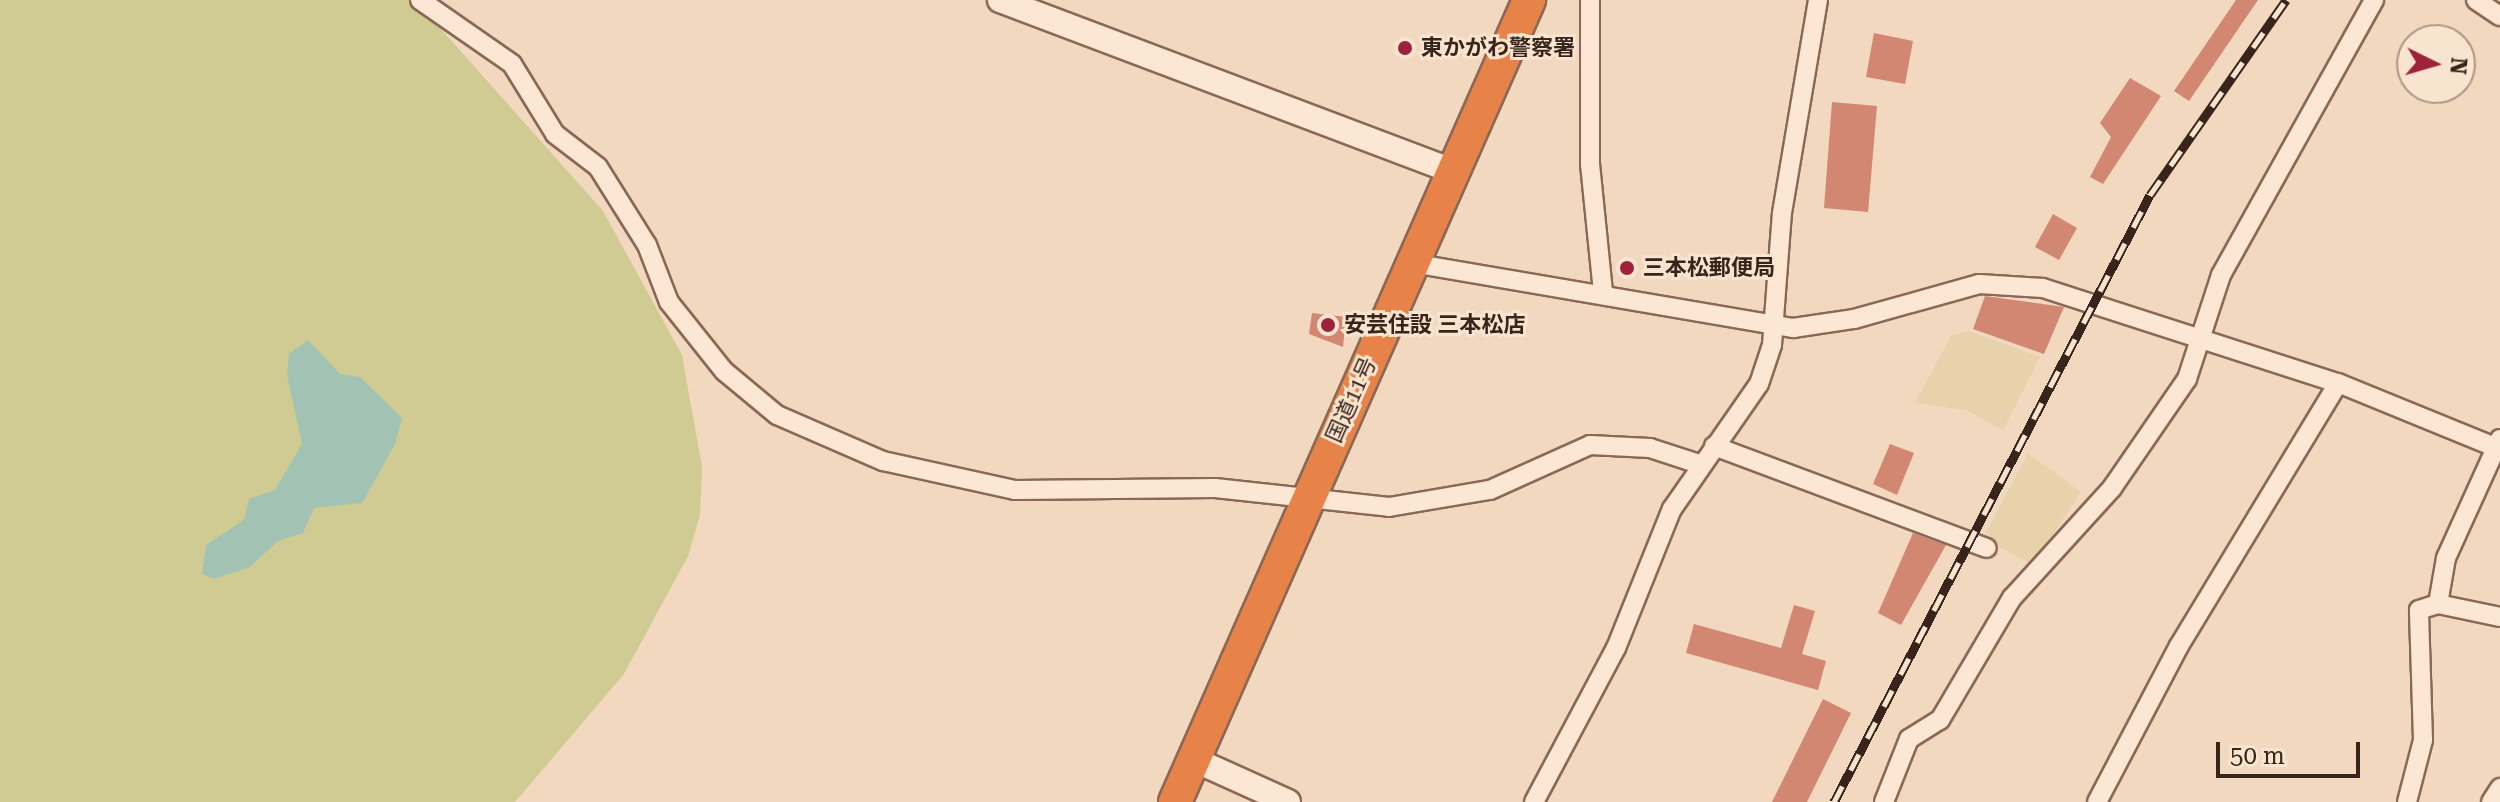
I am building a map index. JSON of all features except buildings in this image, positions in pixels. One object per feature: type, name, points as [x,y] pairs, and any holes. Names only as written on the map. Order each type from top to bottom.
[{"type":"highway","name":"国道11号","points":[[1175,802],[1529,0]]},
{"type":"street","points":[[420,0],[483,40],[524,78],[555,134],[606,180],[647,245],[669,302],[724,371],[777,415],[883,461],[1015,490],[1310,493],[1389,507],[1460,498],[1513,482],[1573,449],[1605,443],[1699,464]]},
{"type":"street","points":[[1000,0],[1452,171]]},
{"type":"street","points":[[1590,0],[1590,164],[1603,292]]},
{"type":"street","points":[[1534,802],[1616,648],[1672,509],[1699,464],[1759,384],[1777,326],[1782,213],[1818,0]]},
{"type":"street","points":[[1884,802],[1909,739],[1940,720],[2012,598],[2159,425],[2187,379],[2199,338],[2271,174],[2374,0]]},
{"type":"street","points":[[2476,0],[2500,16]]},
{"type":"street","points":[[1412,263],[1603,292],[1777,326],[1854,319],[1948,290],[2005,284],[2043,288],[2338,383],[2499,445],[2446,558],[2438,604]]},
{"type":"street","points":[[2097,802],[2179,646],[2338,383]]},
{"type":"street","points":[[1714,446],[1987,548]]},
{"type":"street","points":[[2407,802],[2423,740],[2419,610],[2438,604],[2500,617]]},
{"type":"street","points":[[1195,760],[1288,802]]},
{"type":"street","points":[[2491,802],[2500,788]]},
{"type":"shaded area","points":[[0,0],[415,0],[603,211],[682,355],[702,467],[700,515],[688,556],[624,674],[515,802],[0,802]]},
{"type":"shaded area","points":[[1969,331],[2040,357],[2003,430],[1966,410],[1915,403],[1951,336]]},
{"type":"shaded area","points":[[308,340],[340,374],[360,377],[402,418],[395,444],[362,503],[314,508],[303,533],[278,541],[250,567],[214,579],[202,574],[206,545],[244,520],[249,499],[275,490],[302,444],[287,375],[289,354]]},
{"type":"shaded area","points":[[2028,453],[2081,492],[2033,565],[1983,538]]},
{"type":"railway","points":[[1834,802],[2150,195],[2286,0]]},
{"type":"place","name":"東かがわ警察署","points":[[1405,48]]},
{"type":"place","name":"三本松郵便局","points":[[1627,268]]},
{"type":"place","name":"安芸住設 三本松店","points":[[1328,325]]}]
